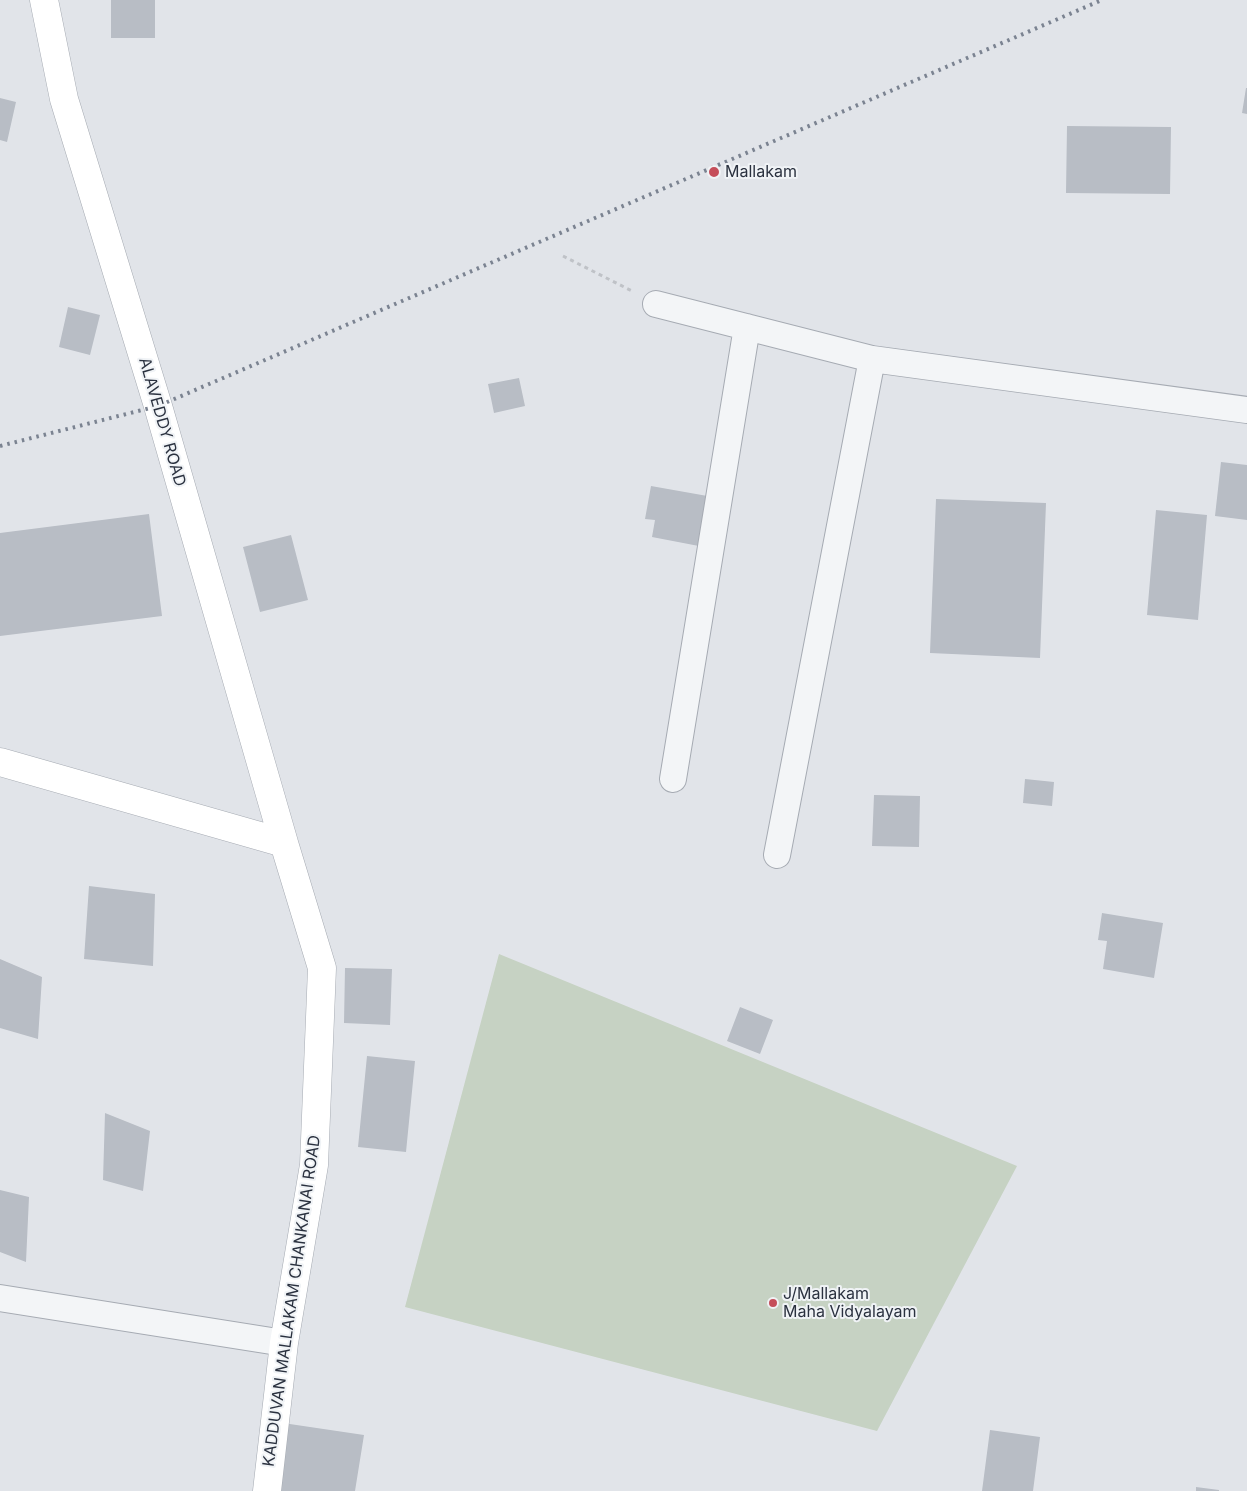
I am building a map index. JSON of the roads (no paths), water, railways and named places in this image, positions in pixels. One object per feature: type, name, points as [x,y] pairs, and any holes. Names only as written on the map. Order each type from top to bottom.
[{"type":"main road","name":"ALAVEDDY ROAD","points":[[44,0],[64,99],[158,406],[284,843]]},
{"type":"main road","points":[[0,762],[284,843]]},
{"type":"main road","name":"KADDUVAN MALLAKAM CHANKANAI ROAD","points":[[268,1491],[284,1342],[314,1165],[322,968],[284,843]]},
{"type":"street","points":[[656,304],[872,358],[1247,410]]},
{"type":"street","points":[[673,779],[747,327]]},
{"type":"street","points":[[778,856],[872,358]]},
{"type":"street","points":[[0,1298],[284,1342]]},
{"type":"railway","points":[[0,446],[158,406],[1102,0]]},
{"type":"place","name":"Mallakam","points":[[714,172]]},
{"type":"place","name":"J/Mallakam Maha Vidyalayam","points":[[773,1303]]}]
